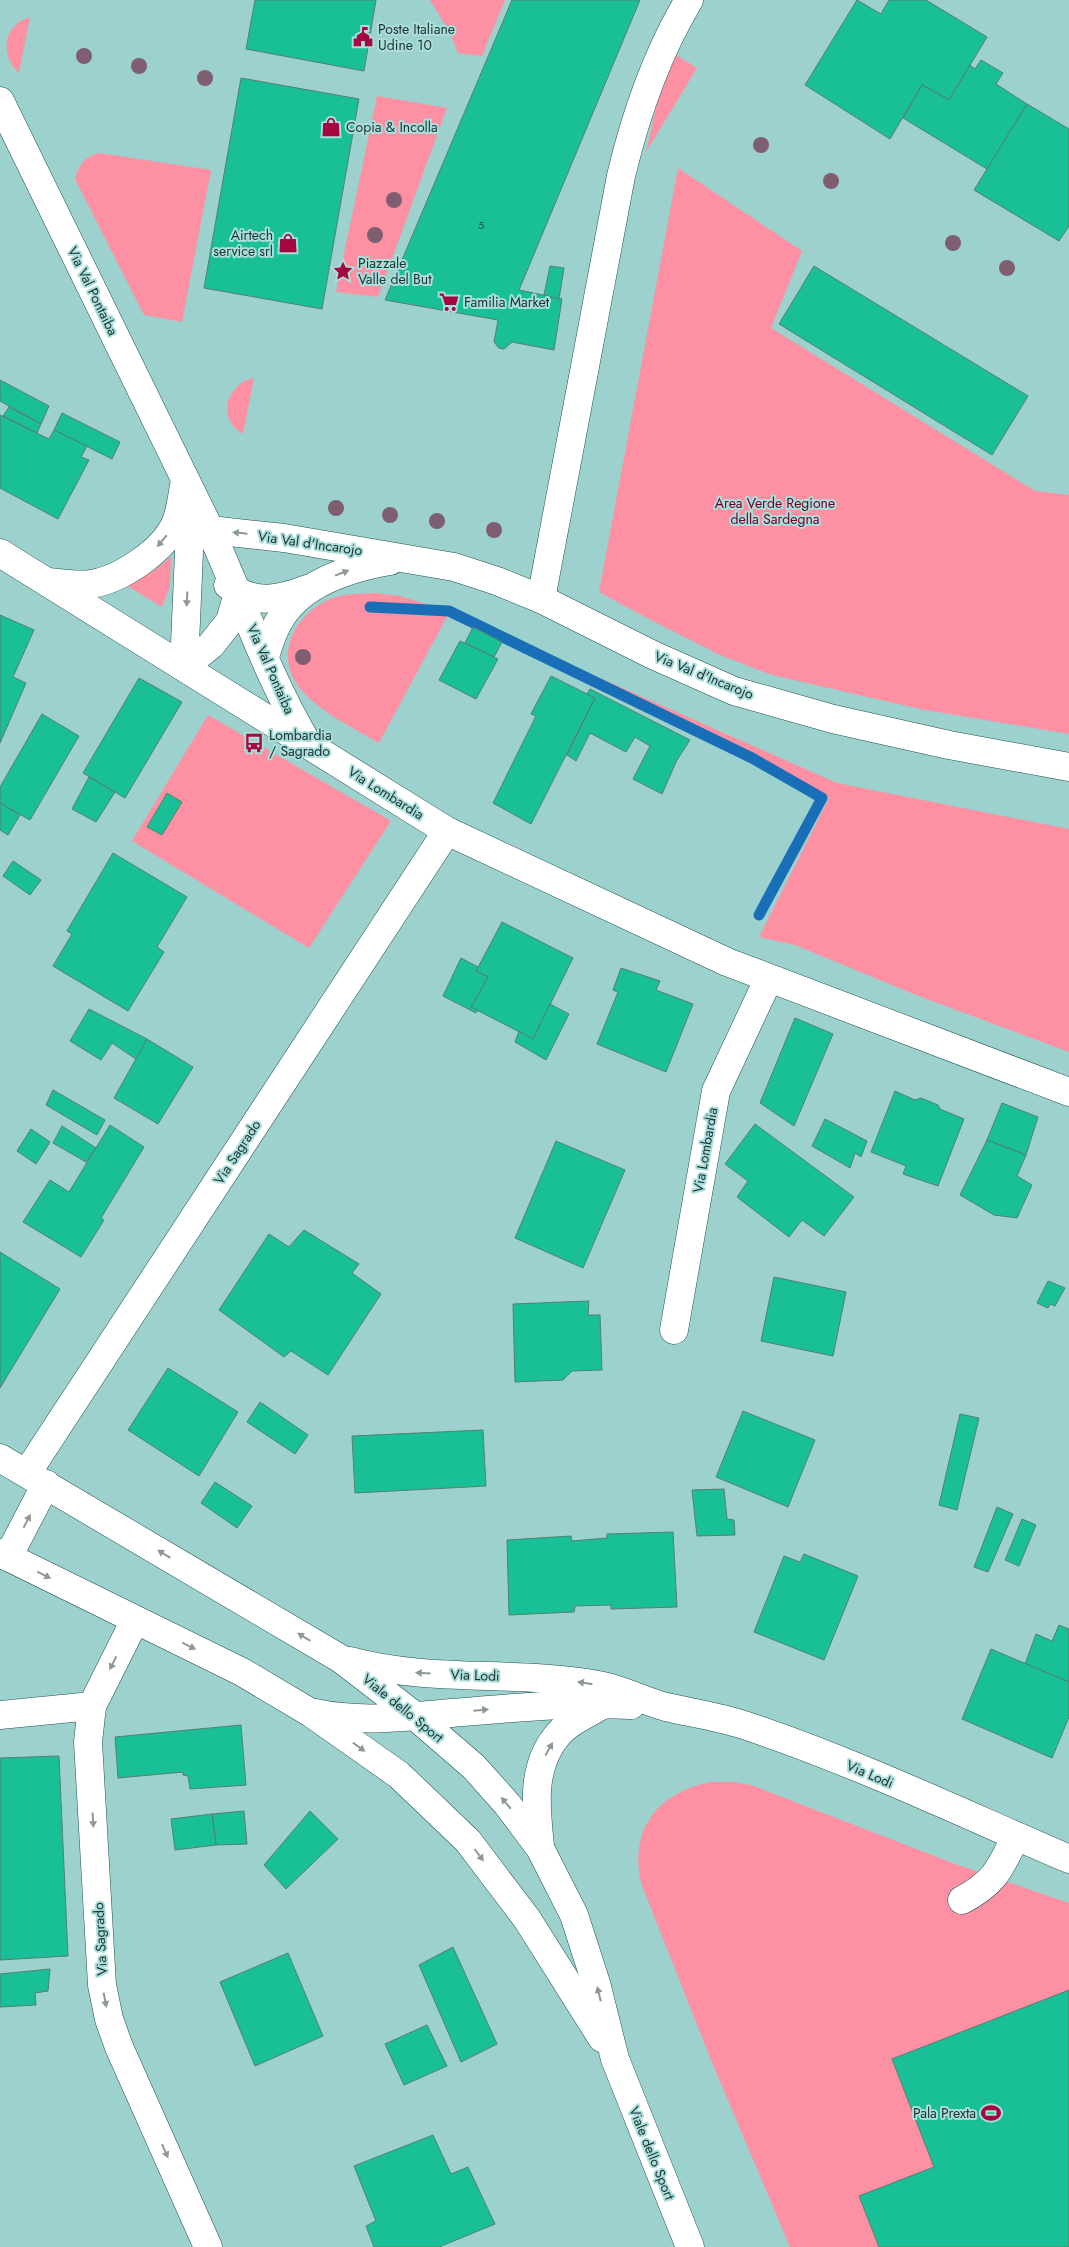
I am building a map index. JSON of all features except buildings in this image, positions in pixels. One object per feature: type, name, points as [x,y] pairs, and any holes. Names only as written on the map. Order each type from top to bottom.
[{"type":"street","points":[[541,599],[621,176],[630,138],[653,69],[668,37],[689,0]]},
{"type":"street","name":"Via Val Pontaiba","points":[[0,101],[185,481],[200,530],[238,593],[284,704],[308,744]]},
{"type":"street","points":[[47,582],[91,584],[122,573],[142,562],[161,543],[176,523],[185,481]]},
{"type":"street","name":"Via Val d'Incarojo","points":[[200,530],[284,538],[454,567],[497,581],[541,599],[734,691],[843,721],[950,745],[1069,767]]},
{"type":"street","name":"Via Val Pontaiba","points":[[184,667],[200,530]]},
{"type":"street","name":"Via Lombardia","points":[[0,553],[447,831],[768,980],[1069,1092]]},
{"type":"street","name":"Via Val d'Incarojo","points":[[264,656],[278,622],[293,603],[316,586],[339,573],[364,565],[409,558]]},
{"type":"street","name":"Via Val d'Incarojo","points":[[238,593],[259,598],[283,599],[316,586]]},
{"type":"street","name":"Via Val Pontaiba","points":[[184,667],[211,645],[230,621],[238,593]]},
{"type":"street","name":"Via Sagrado","points":[[36,1479],[447,831]]},
{"type":"street","name":"Via Lombardia","points":[[674,1330],[716,1091],[768,980]]},
{"type":"street","points":[[0,1458],[36,1479]]},
{"type":"street","name":"Viale dello Sport","points":[[615,2058],[527,1919],[468,1841],[399,1775],[311,1713],[242,1672],[4,1555],[36,1479],[342,1659],[415,1716],[474,1767],[507,1804],[540,1848],[574,1915],[596,1983],[615,2058],[690,2247]]},
{"type":"street","name":"Via Sagrado","points":[[136,1620],[92,1706],[88,1742],[102,1985],[109,2018],[119,2047],[208,2247]]},
{"type":"street","name":"Via Lodi","points":[[342,1659],[378,1668],[407,1672],[548,1677],[600,1685],[665,1706],[742,1724],[849,1765],[1069,1859]]},
{"type":"street","points":[[540,1848],[536,1806],[537,1780],[545,1755],[556,1736],[571,1724],[606,1703]]},
{"type":"street","name":"Via Lodi","points":[[311,1713],[357,1719],[558,1704],[606,1703],[665,1706]]},
{"type":"street","points":[[0,1715],[92,1706]]},
{"type":"street","points":[[962,1900],[981,1890],[994,1877],[1016,1836]]},
{"type":"green space","points":[[430,0],[505,0],[482,56],[458,53],[449,31]]},
{"type":"green space","points":[[30,17],[19,73],[9,58],[7,42],[9,34],[14,27]]},
{"type":"green space","points":[[676,55],[697,68],[646,152],[658,100]]},
{"type":"green space","points":[[377,96],[447,108],[378,297],[336,292]]},
{"type":"green space","points":[[99,153],[211,170],[182,322],[144,315],[75,179],[83,162]]},
{"type":"green space","name":"Area Verde Regione della Sardegna","points":[[678,168],[802,251],[771,328],[1035,491],[1069,495],[1069,734],[920,709],[772,675],[720,655],[599,592]]},
{"type":"green space","points":[[254,378],[243,434],[229,419],[227,411],[228,402],[231,394],[237,387],[244,381]]},
{"type":"green space","points":[[171,557],[170,586],[162,607],[126,585],[151,573]]},
{"type":"green space","points":[[375,593],[400,596],[450,611],[379,743],[329,714],[303,692],[294,679],[289,665],[288,651],[291,638],[298,625],[307,614],[319,605],[343,595]]},
{"type":"green space","points":[[459,615],[837,783],[1069,829],[1069,1052],[916,995],[795,945],[759,937],[829,798]]},
{"type":"green space","points":[[208,715],[391,821],[309,948],[132,841]]},
{"type":"green space","points":[[711,1782],[732,1782],[751,1785],[955,1864],[1069,1903],[1069,2247],[790,2247],[711,2060],[641,1883],[638,1864],[639,1846],[644,1830],[652,1816],[662,1804],[676,1794]]},
{"type":"waterway","points":[[370,607],[449,611],[752,758],[822,798],[759,915]]},
{"type":"place","name":"Poste Italiane Udine 10","points":[[363,37]]},
{"type":"place","name":"Copia & Incolla","points":[[331,127]]},
{"type":"place","name":"Airtech service srl","points":[[288,243]]},
{"type":"place","name":"Piazzale Valle del But","points":[[343,271]]},
{"type":"place","name":"Familia Market","points":[[449,302]]},
{"type":"place","name":"Lombardia / Sagrado","points":[[254,743]]},
{"type":"place","name":"Pala Prexta","points":[[991,2113]]}]
